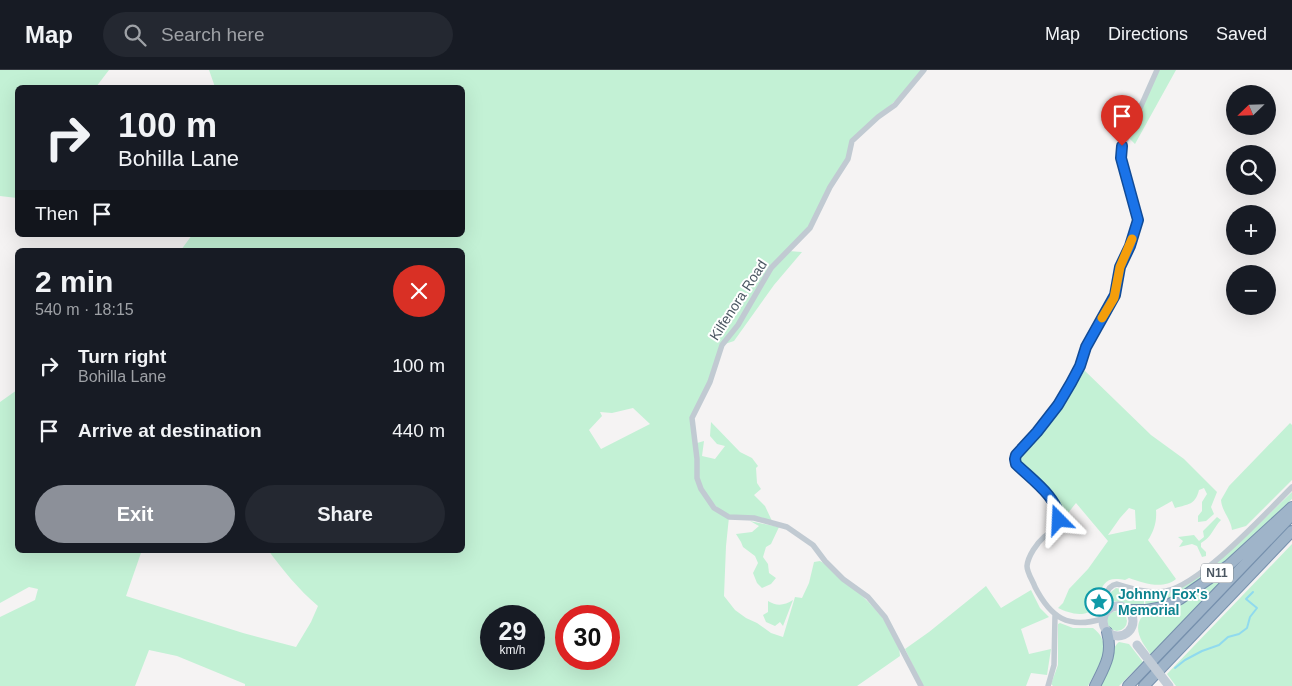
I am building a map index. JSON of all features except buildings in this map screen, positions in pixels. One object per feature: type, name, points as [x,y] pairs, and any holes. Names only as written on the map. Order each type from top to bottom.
[{"type":"highway","name":"N11","points":[[1128,610],[1146,610],[1163,607],[1180,599],[1229,565],[1292,507]]},
{"type":"highway","name":"N11","points":[[1128,686],[1292,515]]},
{"type":"highway","name":"N11","points":[[1144,686],[1292,531]]},
{"type":"highway","points":[[1095,686],[1109,654],[1110,645],[1107,632]]},
{"type":"main road","points":[[1120,606],[1128,610],[1132,616],[1133,622],[1128,632],[1119,636],[1112,636],[1102,624],[1103,617],[1112,607],[1120,606]]},
{"type":"main road","points":[[1128,632],[1169,686]]},
{"type":"street","name":"Kilfenora Road","points":[[921,686],[885,617],[868,597],[835,571],[813,545],[786,527],[754,518],[729,517],[714,508],[700,489],[697,478],[697,459],[692,418],[710,382],[722,345],[738,325],[771,268],[813,223],[830,187],[848,159],[852,141],[894,105],[924,70]]},
{"type":"street","points":[[1157,70],[1121,151],[1121,158],[1138,220],[1130,246],[1120,267],[1114,298],[1086,347],[1080,366],[1058,405],[1016,455],[1016,464],[1048,494],[1058,509],[1059,520],[1057,527],[1043,538],[1035,548],[1027,566],[1028,571],[1039,594],[1055,615],[1076,623],[1090,623],[1103,617],[1105,598],[1112,585],[1117,584],[1148,592],[1166,590],[1181,584],[1199,573],[1224,553],[1292,488]]},
{"type":"street","points":[[1107,595],[1112,607]]},
{"type":"street","points":[[1048,686],[1054,665],[1055,615]]},
{"type":"green space","points":[[0,70],[109,70],[98,85],[15,85],[15,198],[0,196]]},
{"type":"green space","points":[[209,70],[924,70],[904,93],[855,137],[849,155],[815,219],[788,251],[802,252],[774,285],[734,341],[722,345],[713,373],[692,418],[697,478],[705,497],[729,517],[724,596],[735,610],[771,633],[783,637],[795,597],[802,598],[809,583],[814,562],[820,561],[849,584],[878,612],[894,634],[900,656],[857,686],[245,686],[245,684],[177,656],[149,650],[135,686],[0,686],[0,617],[35,600],[38,589],[29,587],[0,603],[0,402],[15,391],[15,553],[141,553],[126,596],[243,633],[296,647],[318,606],[291,579],[270,553],[465,553],[465,248],[182,248],[191,237],[465,237],[465,85],[214,85]],"holes":[[[633,408],[650,424],[601,449],[589,430],[602,416],[600,412],[612,413]]]},
{"type":"green space","points":[[1155,70],[1176,70],[1135,144],[1129,138]]},
{"type":"green space","points":[[1083,369],[1151,435],[1184,459],[1217,492],[1211,507],[1214,514],[1206,521],[1198,522],[1198,516],[1202,511],[1202,502],[1207,494],[1204,488],[1199,490],[1196,499],[1188,505],[1175,508],[1172,501],[1156,510],[1155,526],[1148,540],[1176,579],[1159,585],[1129,578],[1125,580],[1109,580],[1103,585],[1095,607],[1091,611],[1082,614],[1058,608],[1063,603],[1069,589],[1088,569],[1108,541],[1076,503],[1064,518],[1051,493],[1019,460],[1019,456],[1064,401]],"holes":[[[1129,508],[1135,510],[1136,529],[1108,535]]]},
{"type":"green space","points":[[711,422],[740,452],[752,458],[758,466],[756,468],[757,483],[761,489],[754,495],[765,506],[772,521],[732,516],[715,507],[707,497],[698,478],[697,443],[704,441],[702,456],[715,459],[725,446],[717,444],[710,436]]},
{"type":"green space","points":[[1290,423],[1292,425],[1292,480],[1246,526],[1232,530],[1221,500],[1229,486]]},
{"type":"green space","points":[[1292,492],[1292,499],[1234,554],[1187,589],[1161,602],[1145,605],[1146,594],[1163,594],[1176,590],[1241,541]]},
{"type":"green space","points":[[1217,517],[1221,520],[1208,538],[1201,543],[1206,556],[1202,557],[1197,546],[1192,544],[1179,547],[1183,541],[1178,537],[1194,535],[1199,541],[1204,537],[1203,531]]},
{"type":"green space","points":[[750,521],[779,527],[771,544],[766,547],[763,557],[768,564],[769,573],[776,578],[771,584],[762,588],[757,583],[753,573],[758,563],[755,556],[743,547],[736,534],[752,532],[759,526]]},
{"type":"green space","points":[[1292,544],[1292,686],[1176,686],[1167,674]]},
{"type":"green space","points":[[1248,554],[1151,655],[1142,642],[1139,633],[1138,628],[1141,618]]},
{"type":"green space","points":[[986,586],[1001,608],[1031,590],[1040,608],[1049,617],[1021,629],[1029,654],[1051,649],[1047,675],[1031,673],[1026,686],[923,686],[905,649]]},
{"type":"green space","points":[[1116,588],[1144,594],[1144,606],[1113,601],[1110,596],[1111,592]]},
{"type":"green space","points":[[793,600],[783,626],[780,622],[775,626],[766,622],[763,615],[768,612],[768,601],[780,605]]},
{"type":"green space","points":[[1113,611],[1121,611],[1127,617],[1127,625],[1121,631],[1113,631],[1107,625],[1107,617]]},
{"type":"green space","points":[[1058,624],[1073,628],[1093,628],[1100,634],[1104,648],[1100,664],[1088,686],[1053,686],[1051,684],[1058,665]]},
{"type":"green space","points":[[1119,642],[1129,644],[1143,662],[1119,686],[1098,686],[1111,655]]},
{"type":"waterway","points":[[1175,668],[1185,660],[1219,645],[1228,637],[1239,634],[1247,628],[1250,617],[1257,608],[1246,599],[1253,592]]},
{"type":"slow traffic","points":[[1102,318],[1114,298],[1120,267],[1132,239]]},
{"type":"place","name":"Johnny Fox's Memorial","points":[[1099,602]]},
{"type":"route","points":[[1059,520],[1058,509],[1054,501],[1016,464],[1015,459],[1016,455],[1058,405],[1080,366],[1086,347],[1114,298],[1120,267],[1130,246],[1138,220],[1121,158],[1122,146]]}]
